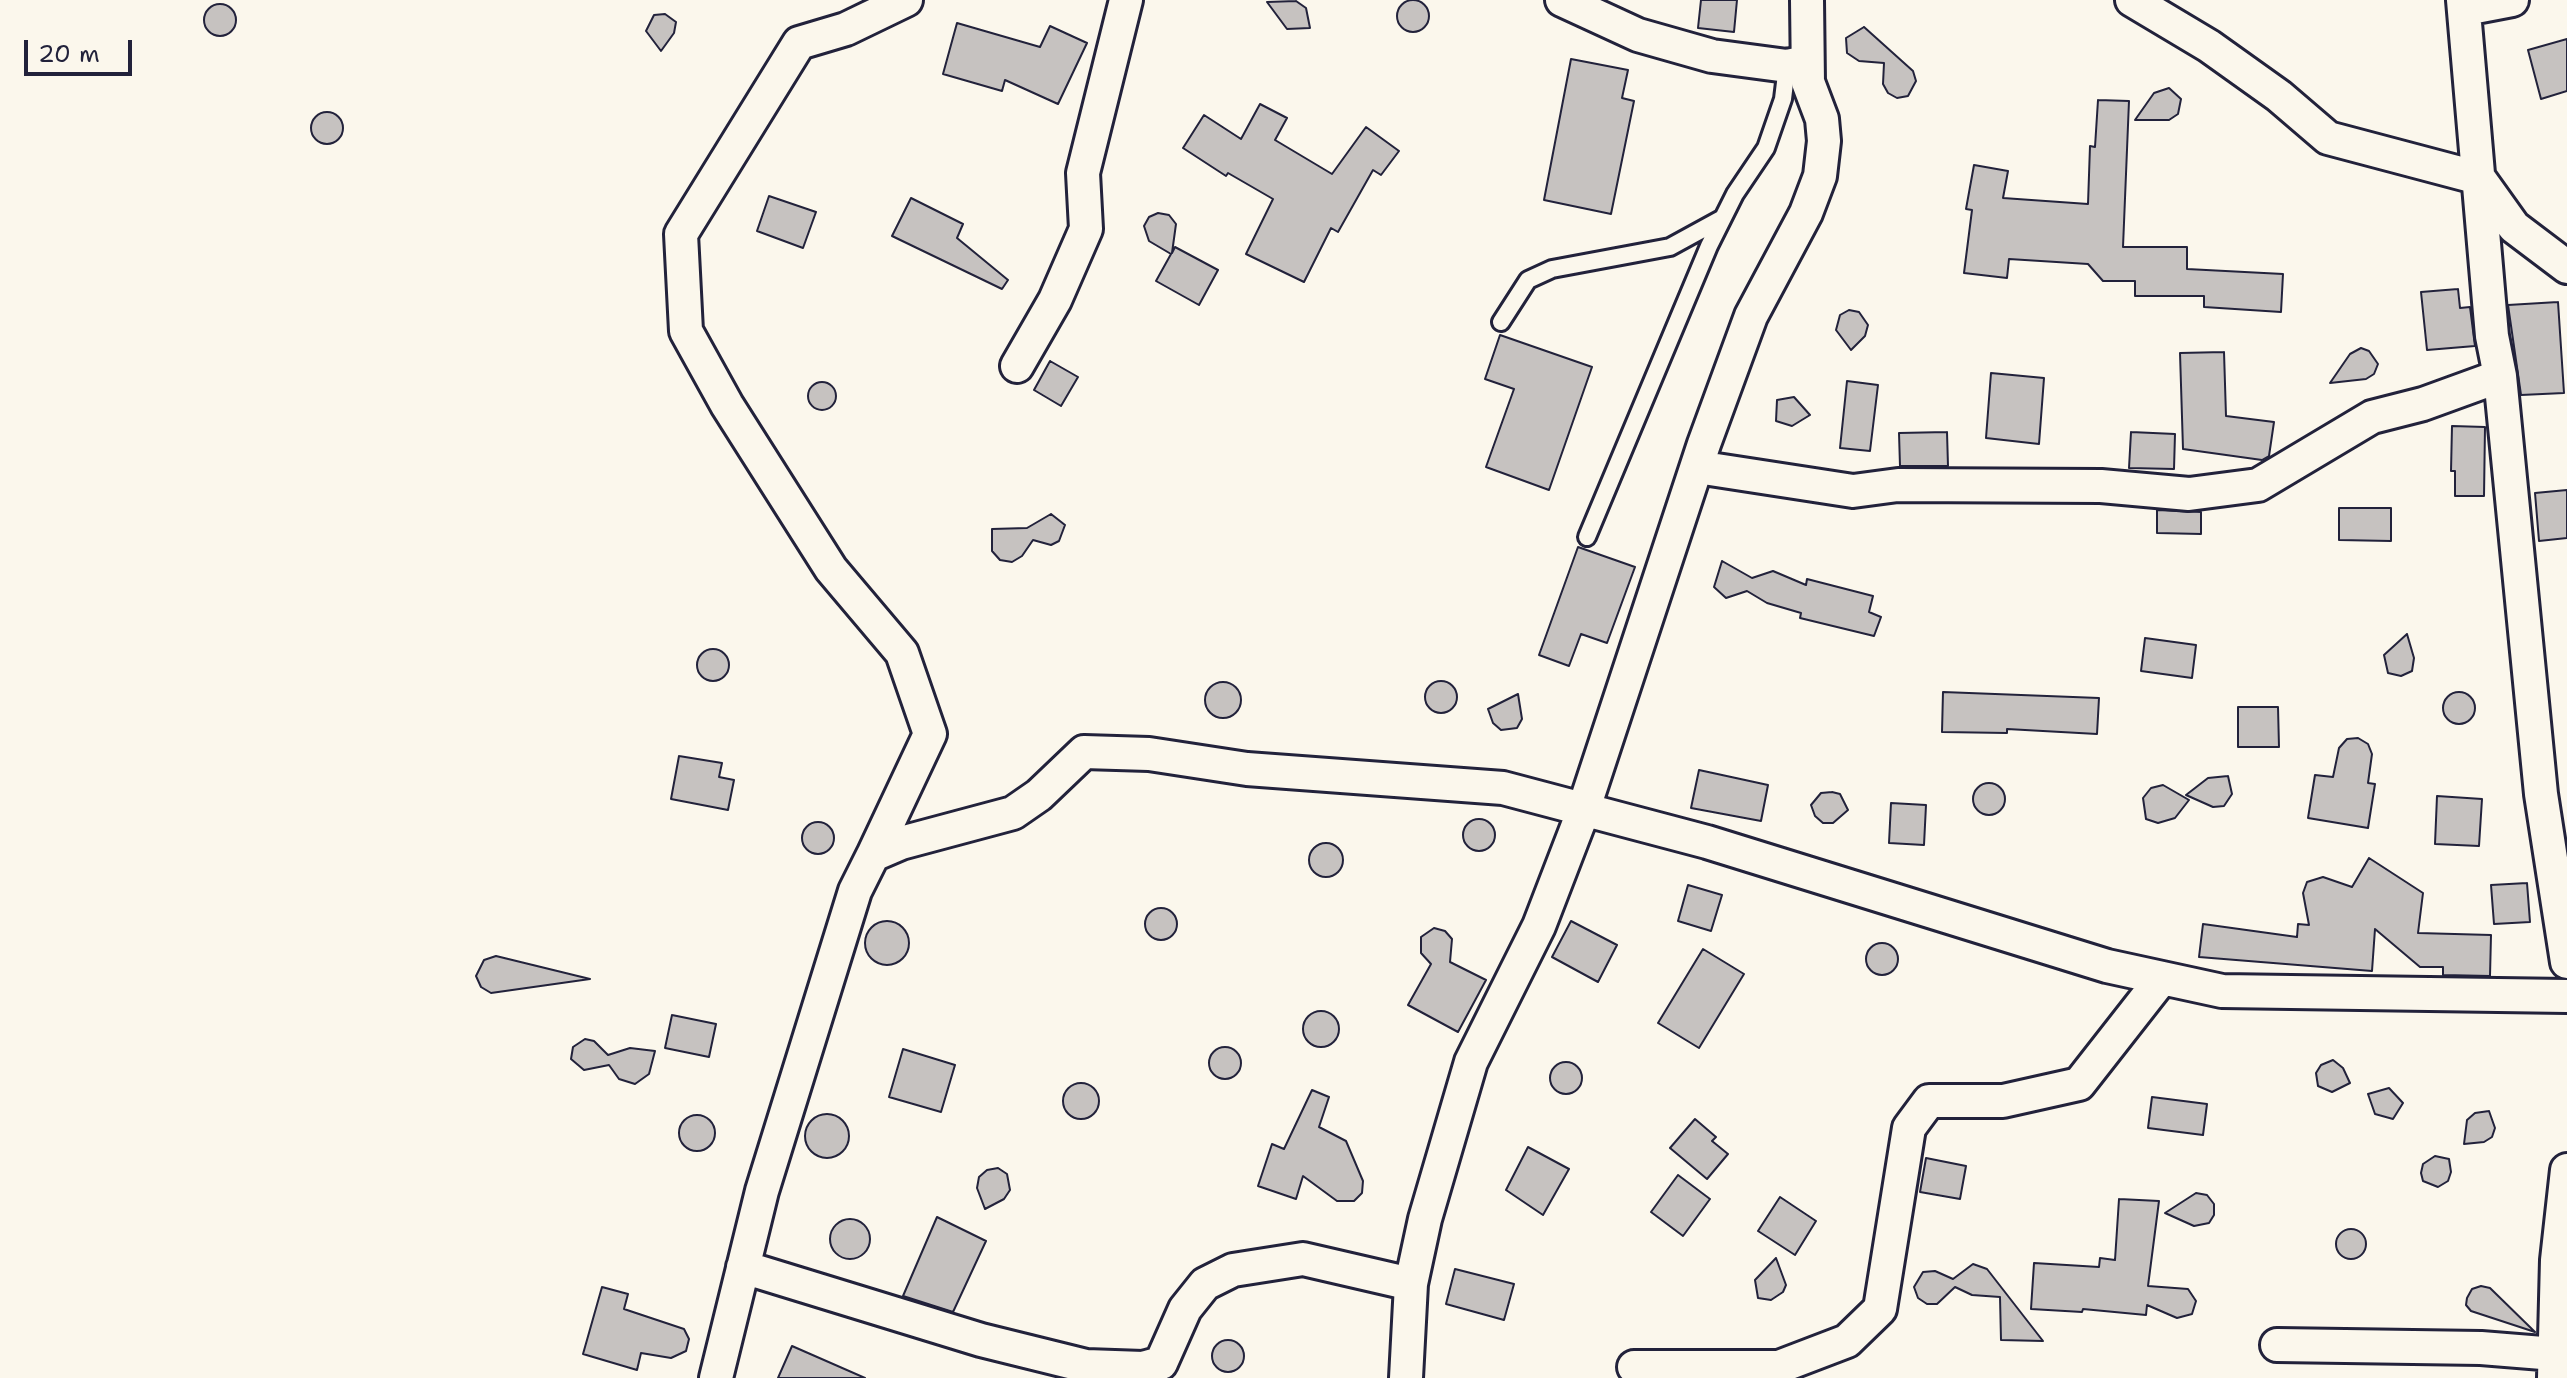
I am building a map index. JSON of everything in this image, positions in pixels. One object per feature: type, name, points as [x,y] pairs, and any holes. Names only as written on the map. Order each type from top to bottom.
[{"type":"street","points":[[716,1378],[762,1191],[851,906],[930,734],[902,653],[831,569],[727,405],[686,331],[681,234],[799,43],[846,29],[906,0]]},
{"type":"street","points":[[1017,366],[1055,300],[1086,229],[1083,173],[1126,0]]},
{"type":"street","points":[[1562,0],[1638,35],[1712,56],[1797,64]]},
{"type":"street","points":[[1406,1378],[1411,1284],[1425,1219],[1471,1062],[1539,926],[1584,807],[1697,467],[1751,316],[1806,213],[1820,176],[1824,152],[1822,119],[1808,82],[1797,64],[1807,0]]},
{"type":"street","points":[[2132,0],[2209,46],[2279,96],[2328,138],[2479,178],[2514,227],[2567,267]]},
{"type":"street","points":[[2512,0],[2464,4],[2492,336],[2500,376],[2541,794],[2567,962]]},
{"type":"street","points":[[1697,467],[1853,491],[1898,485],[2085,486],[2189,494],[2258,485],[2372,417],[2423,404],[2500,376]]},
{"type":"street","points":[[873,855],[901,843],[1013,813],[1039,795],[1084,752],[1149,754],[1247,769],[1503,788],[1707,842],[2107,966],[2222,991],[2567,996]]},
{"type":"street","points":[[1634,1367],[1779,1367],[1847,1341],[1880,1309],[1909,1128],[1929,1101],[2003,1101],[2079,1084],[2162,978]]},
{"type":"street","points":[[2277,1345],[2481,1348],[2554,1366],[2557,1260],[2567,1170]]},
{"type":"street","points":[[743,1267],[996,1344],[1086,1366],[1143,1368],[1161,1363],[1185,1309],[1205,1284],[1233,1270],[1303,1259],[1411,1284]]},
{"type":"lane","points":[[1587,537],[1723,218],[1766,148],[1797,64]]},
{"type":"lane","points":[[1501,322],[1528,280],[1552,269],[1670,247],[1723,218]]},
{"type":"building","points":[[1413,0],[1424,5],[1429,16],[1424,27],[1413,32],[1402,27],[1397,16],[1402,5]]},
{"type":"building","points":[[1701,0],[1737,0],[1734,32],[1698,28]]},
{"type":"building","points":[[1296,1],[1306,8],[1310,28],[1287,29],[1267,2]]},
{"type":"building","points":[[220,4],[232,8],[236,20],[232,32],[220,36],[208,32],[204,20],[208,8]]},
{"type":"building","points":[[665,14],[676,22],[674,33],[661,51],[646,31],[654,15]]},
{"type":"building","points":[[957,23],[1040,47],[1050,26],[1087,43],[1058,104],[1005,80],[1002,91],[943,74]]},
{"type":"building","points":[[1864,27],[1913,71],[1916,81],[1908,96],[1897,98],[1888,93],[1883,84],[1884,63],[1859,61],[1847,53],[1846,38]]},
{"type":"building","points":[[2567,39],[2567,91],[2541,99],[2528,50]]},
{"type":"building","points":[[1571,59],[1628,70],[1622,98],[1634,101],[1611,214],[1544,200]]},
{"type":"building","points":[[2169,88],[2181,99],[2178,114],[2169,120],[2135,120],[2154,93]]},
{"type":"building","points":[[2098,100],[2129,101],[2123,247],[2187,247],[2187,269],[2283,274],[2281,312],[2204,307],[2204,296],[2135,296],[2135,281],[2103,281],[2088,264],[2009,259],[2007,278],[1964,273],[1972,210],[1966,209],[1974,165],[2008,171],[2003,198],[2088,204],[2090,146],[2095,147]]},
{"type":"building","points":[[1260,104],[1287,118],[1275,140],[1332,174],[1366,127],[1399,151],[1381,175],[1373,170],[1338,232],[1331,228],[1304,282],[1246,254],[1273,199],[1228,173],[1226,176],[1183,148],[1204,115],[1241,139]]},
{"type":"building","points":[[327,112],[339,116],[343,128],[339,140],[327,144],[315,140],[311,128],[315,116]]},
{"type":"building","points":[[769,196],[816,212],[803,248],[757,231]]},
{"type":"building","points":[[911,198],[963,224],[957,238],[1008,280],[1002,289],[892,236]]},
{"type":"building","points":[[1158,213],[1169,215],[1176,224],[1172,253],[1175,247],[1218,270],[1199,305],[1156,281],[1171,254],[1149,241],[1144,226],[1149,217]]},
{"type":"building","points":[[2458,289],[2460,308],[2470,307],[2475,346],[2427,350],[2421,292]]},
{"type":"building","points":[[2558,302],[2564,393],[2521,395],[2508,305]]},
{"type":"building","points":[[1849,310],[1859,312],[1868,325],[1865,336],[1851,350],[1836,330],[1840,315]]},
{"type":"building","points":[[1500,335],[1592,367],[1549,490],[1486,467],[1514,389],[1485,379]]},
{"type":"building","points":[[2361,348],[2369,351],[2378,364],[2374,374],[2366,379],[2330,383],[2350,354]]},
{"type":"building","points":[[2224,352],[2226,416],[2274,422],[2269,456],[2262,460],[2183,449],[2180,353]]},
{"type":"building","points":[[1050,361],[1078,377],[1061,406],[1034,390]]},
{"type":"building","points":[[1991,373],[2044,378],[2039,444],[1986,438]]},
{"type":"building","points":[[1847,381],[1878,385],[1870,451],[1840,448]]},
{"type":"building","points":[[822,382],[832,386],[836,396],[832,406],[822,410],[812,406],[808,396],[812,386]]},
{"type":"building","points":[[1794,397],[1810,415],[1792,426],[1776,421],[1777,400]]},
{"type":"building","points":[[2452,426],[2485,427],[2484,496],[2455,496],[2455,471],[2451,471]]},
{"type":"building","points":[[1947,432],[1948,466],[1900,466],[1899,433]]},
{"type":"building","points":[[2131,432],[2175,434],[2174,469],[2129,468]]},
{"type":"building","points":[[2567,490],[2567,538],[2539,541],[2535,493]]},
{"type":"building","points":[[2339,508],[2391,508],[2391,541],[2339,540]]},
{"type":"building","points":[[2157,510],[2201,512],[2201,534],[2157,533]]},
{"type":"building","points":[[1051,514],[1065,525],[1059,541],[1051,545],[1033,540],[1022,556],[1012,562],[1000,560],[992,551],[992,529],[1027,528]]},
{"type":"building","points":[[1578,547],[1635,567],[1607,643],[1581,634],[1569,666],[1539,655]]},
{"type":"building","points":[[1722,561],[1752,578],[1773,571],[1806,585],[1807,579],[1873,596],[1869,612],[1881,617],[1874,636],[1800,618],[1801,613],[1767,603],[1747,591],[1726,598],[1714,587]]},
{"type":"building","points":[[2407,634],[2414,658],[2412,671],[2401,676],[2388,673],[2384,655]]},
{"type":"building","points":[[2145,638],[2196,645],[2192,678],[2141,671]]},
{"type":"building","points":[[713,649],[725,653],[729,665],[725,677],[713,681],[701,677],[697,665],[701,653]]},
{"type":"building","points":[[1441,681],[1452,686],[1457,697],[1452,708],[1441,713],[1430,708],[1425,697],[1430,686]]},
{"type":"building","points":[[1223,682],[1236,687],[1241,700],[1236,713],[1223,718],[1210,713],[1205,700],[1210,687]]},
{"type":"building","points":[[1943,692],[2099,698],[2097,734],[2007,729],[2007,733],[1942,732]]},
{"type":"building","points":[[2459,692],[2470,697],[2475,708],[2470,719],[2459,724],[2448,719],[2443,708],[2448,697]]},
{"type":"building","points":[[1518,694],[1522,719],[1517,728],[1501,730],[1493,723],[1488,709]]},
{"type":"building","points":[[2238,707],[2278,707],[2279,747],[2238,747]]},
{"type":"building","points":[[2358,738],[2368,744],[2372,754],[2368,783],[2375,784],[2368,828],[2308,818],[2315,775],[2333,777],[2339,748],[2347,739]]},
{"type":"building","points":[[679,756],[722,763],[719,777],[734,780],[728,810],[671,799]]},
{"type":"building","points":[[1699,770],[1768,785],[1761,821],[1691,808]]},
{"type":"building","points":[[2228,776],[2232,794],[2224,806],[2213,807],[2186,795],[2208,778]]},
{"type":"building","points":[[1989,783],[2000,788],[2005,799],[2000,810],[1989,815],[1978,810],[1973,799],[1978,788]]},
{"type":"building","points":[[2163,785],[2189,800],[2175,818],[2158,823],[2146,819],[2143,798],[2151,788]]},
{"type":"building","points":[[1821,793],[1840,794],[1848,810],[1833,823],[1823,823],[1815,816],[1811,805]]},
{"type":"building","points":[[2437,796],[2482,799],[2479,846],[2435,844]]},
{"type":"building","points":[[1891,803],[1926,805],[1924,845],[1889,843]]},
{"type":"building","points":[[1479,819],[1490,824],[1495,835],[1490,846],[1479,851],[1468,846],[1463,835],[1468,824]]},
{"type":"building","points":[[818,822],[830,826],[834,838],[830,850],[818,854],[806,850],[802,838],[806,826]]},
{"type":"building","points":[[1326,843],[1338,848],[1343,860],[1338,872],[1326,877],[1314,872],[1309,860],[1314,848]]},
{"type":"building","points":[[2369,858],[2423,893],[2418,933],[2491,935],[2490,976],[2443,975],[2443,967],[2420,967],[2375,929],[2372,971],[2199,957],[2203,924],[2297,937],[2298,924],[2309,925],[2303,893],[2307,882],[2323,877],[2352,887]]},
{"type":"building","points":[[2527,883],[2530,922],[2494,924],[2491,885]]},
{"type":"building","points":[[1688,885],[1722,895],[1711,931],[1678,921]]},
{"type":"building","points":[[1161,908],[1173,912],[1177,924],[1173,936],[1161,940],[1149,936],[1145,924],[1149,912]]},
{"type":"building","points":[[887,921],[902,928],[909,943],[902,958],[887,965],[872,958],[865,943],[872,928]]},
{"type":"building","points":[[1571,921],[1617,945],[1598,982],[1552,957]]},
{"type":"building","points":[[1434,928],[1445,931],[1452,939],[1450,962],[1486,980],[1458,1032],[1408,1005],[1431,964],[1421,953],[1421,937]]},
{"type":"building","points":[[1882,943],[1893,948],[1898,959],[1893,970],[1882,975],[1871,970],[1866,959],[1871,948]]},
{"type":"building","points":[[1703,949],[1744,974],[1699,1048],[1658,1023]]},
{"type":"building","points":[[496,956],[590,979],[491,993],[481,987],[476,976],[484,960]]},
{"type":"building","points":[[1321,1011],[1334,1016],[1339,1029],[1334,1042],[1321,1047],[1308,1042],[1303,1029],[1308,1016]]},
{"type":"building","points":[[672,1015],[716,1024],[709,1057],[665,1048]]},
{"type":"building","points":[[585,1039],[594,1041],[608,1055],[630,1048],[655,1051],[649,1074],[635,1084],[619,1079],[609,1065],[584,1070],[571,1059],[573,1047]]},
{"type":"building","points":[[1225,1047],[1237,1051],[1241,1063],[1237,1075],[1225,1079],[1213,1075],[1209,1063],[1213,1051]]},
{"type":"building","points":[[903,1049],[955,1065],[941,1112],[889,1097]]},
{"type":"building","points":[[2333,1060],[2343,1068],[2350,1083],[2332,1092],[2318,1086],[2316,1073],[2321,1065]]},
{"type":"building","points":[[1566,1062],[1577,1067],[1582,1078],[1577,1089],[1566,1094],[1555,1089],[1550,1078],[1555,1067]]},
{"type":"building","points":[[1081,1083],[1094,1088],[1099,1101],[1094,1114],[1081,1119],[1068,1114],[1063,1101],[1068,1088]]},
{"type":"building","points":[[2389,1088],[2403,1103],[2393,1119],[2375,1114],[2368,1094]]},
{"type":"building","points":[[1312,1090],[1329,1097],[1319,1127],[1346,1141],[1363,1181],[1362,1193],[1354,1201],[1337,1201],[1303,1176],[1296,1199],[1258,1186],[1272,1144],[1284,1149]]},
{"type":"building","points":[[2152,1097],[2207,1104],[2203,1135],[2148,1128]]},
{"type":"building","points":[[2489,1111],[2495,1128],[2492,1137],[2484,1142],[2464,1144],[2467,1120],[2475,1113]]},
{"type":"building","points":[[827,1114],[842,1121],[849,1136],[842,1151],[827,1158],[812,1151],[805,1136],[812,1121]]},
{"type":"building","points":[[697,1115],[709,1121],[715,1133],[709,1145],[697,1151],[685,1145],[679,1133],[685,1121]]},
{"type":"building","points":[[1695,1119],[1716,1137],[1712,1141],[1728,1154],[1707,1179],[1670,1148]]},
{"type":"building","points":[[1528,1147],[1569,1169],[1543,1215],[1506,1190]]},
{"type":"building","points":[[2435,1156],[2449,1159],[2451,1172],[2448,1181],[2438,1187],[2423,1181],[2421,1173],[2423,1164]]},
{"type":"building","points":[[1926,1158],[1966,1166],[1960,1199],[1920,1192]]},
{"type":"building","points":[[998,1168],[1007,1174],[1010,1190],[1004,1199],[985,1209],[977,1188],[979,1177],[987,1170]]},
{"type":"building","points":[[1678,1175],[1710,1199],[1683,1236],[1651,1212]]},
{"type":"building","points":[[2196,1193],[2207,1195],[2214,1204],[2214,1215],[2209,1223],[2194,1226],[2165,1213]]},
{"type":"building","points":[[1780,1197],[1816,1221],[1795,1255],[1758,1231]]},
{"type":"building","points":[[2119,1199],[2159,1201],[2148,1286],[2188,1289],[2196,1301],[2192,1314],[2177,1318],[2147,1305],[2146,1315],[2083,1309],[2082,1312],[2031,1309],[2034,1263],[2099,1267],[2100,1258],[2115,1260]]},
{"type":"building","points":[[937,1217],[986,1241],[953,1312],[903,1296]]},
{"type":"building","points":[[850,1219],[864,1225],[870,1239],[864,1253],[850,1259],[836,1253],[830,1239],[836,1225]]},
{"type":"building","points":[[2351,1229],[2362,1233],[2366,1244],[2362,1255],[2351,1259],[2340,1255],[2336,1244],[2340,1233]]},
{"type":"building","points":[[1776,1258],[1786,1285],[1783,1292],[1771,1300],[1758,1298],[1755,1280]]},
{"type":"building","points":[[1973,1264],[1987,1269],[2043,1341],[2001,1340],[2000,1297],[1972,1295],[1955,1287],[1937,1304],[1927,1304],[1918,1298],[1914,1287],[1923,1272],[1935,1271],[1953,1279]]},
{"type":"building","points":[[1455,1269],[1514,1284],[1504,1320],[1446,1304]]},
{"type":"building","points":[[2481,1286],[2490,1288],[2535,1332],[2471,1311],[2466,1305],[2467,1298],[2472,1289]]},
{"type":"building","points":[[602,1287],[628,1294],[624,1309],[684,1329],[689,1339],[686,1351],[671,1358],[641,1353],[637,1370],[583,1354]]},
{"type":"building","points":[[1228,1340],[1239,1345],[1244,1356],[1239,1367],[1228,1372],[1217,1367],[1212,1356],[1217,1345]]},
{"type":"building","points":[[792,1346],[865,1378],[778,1378]]}]
